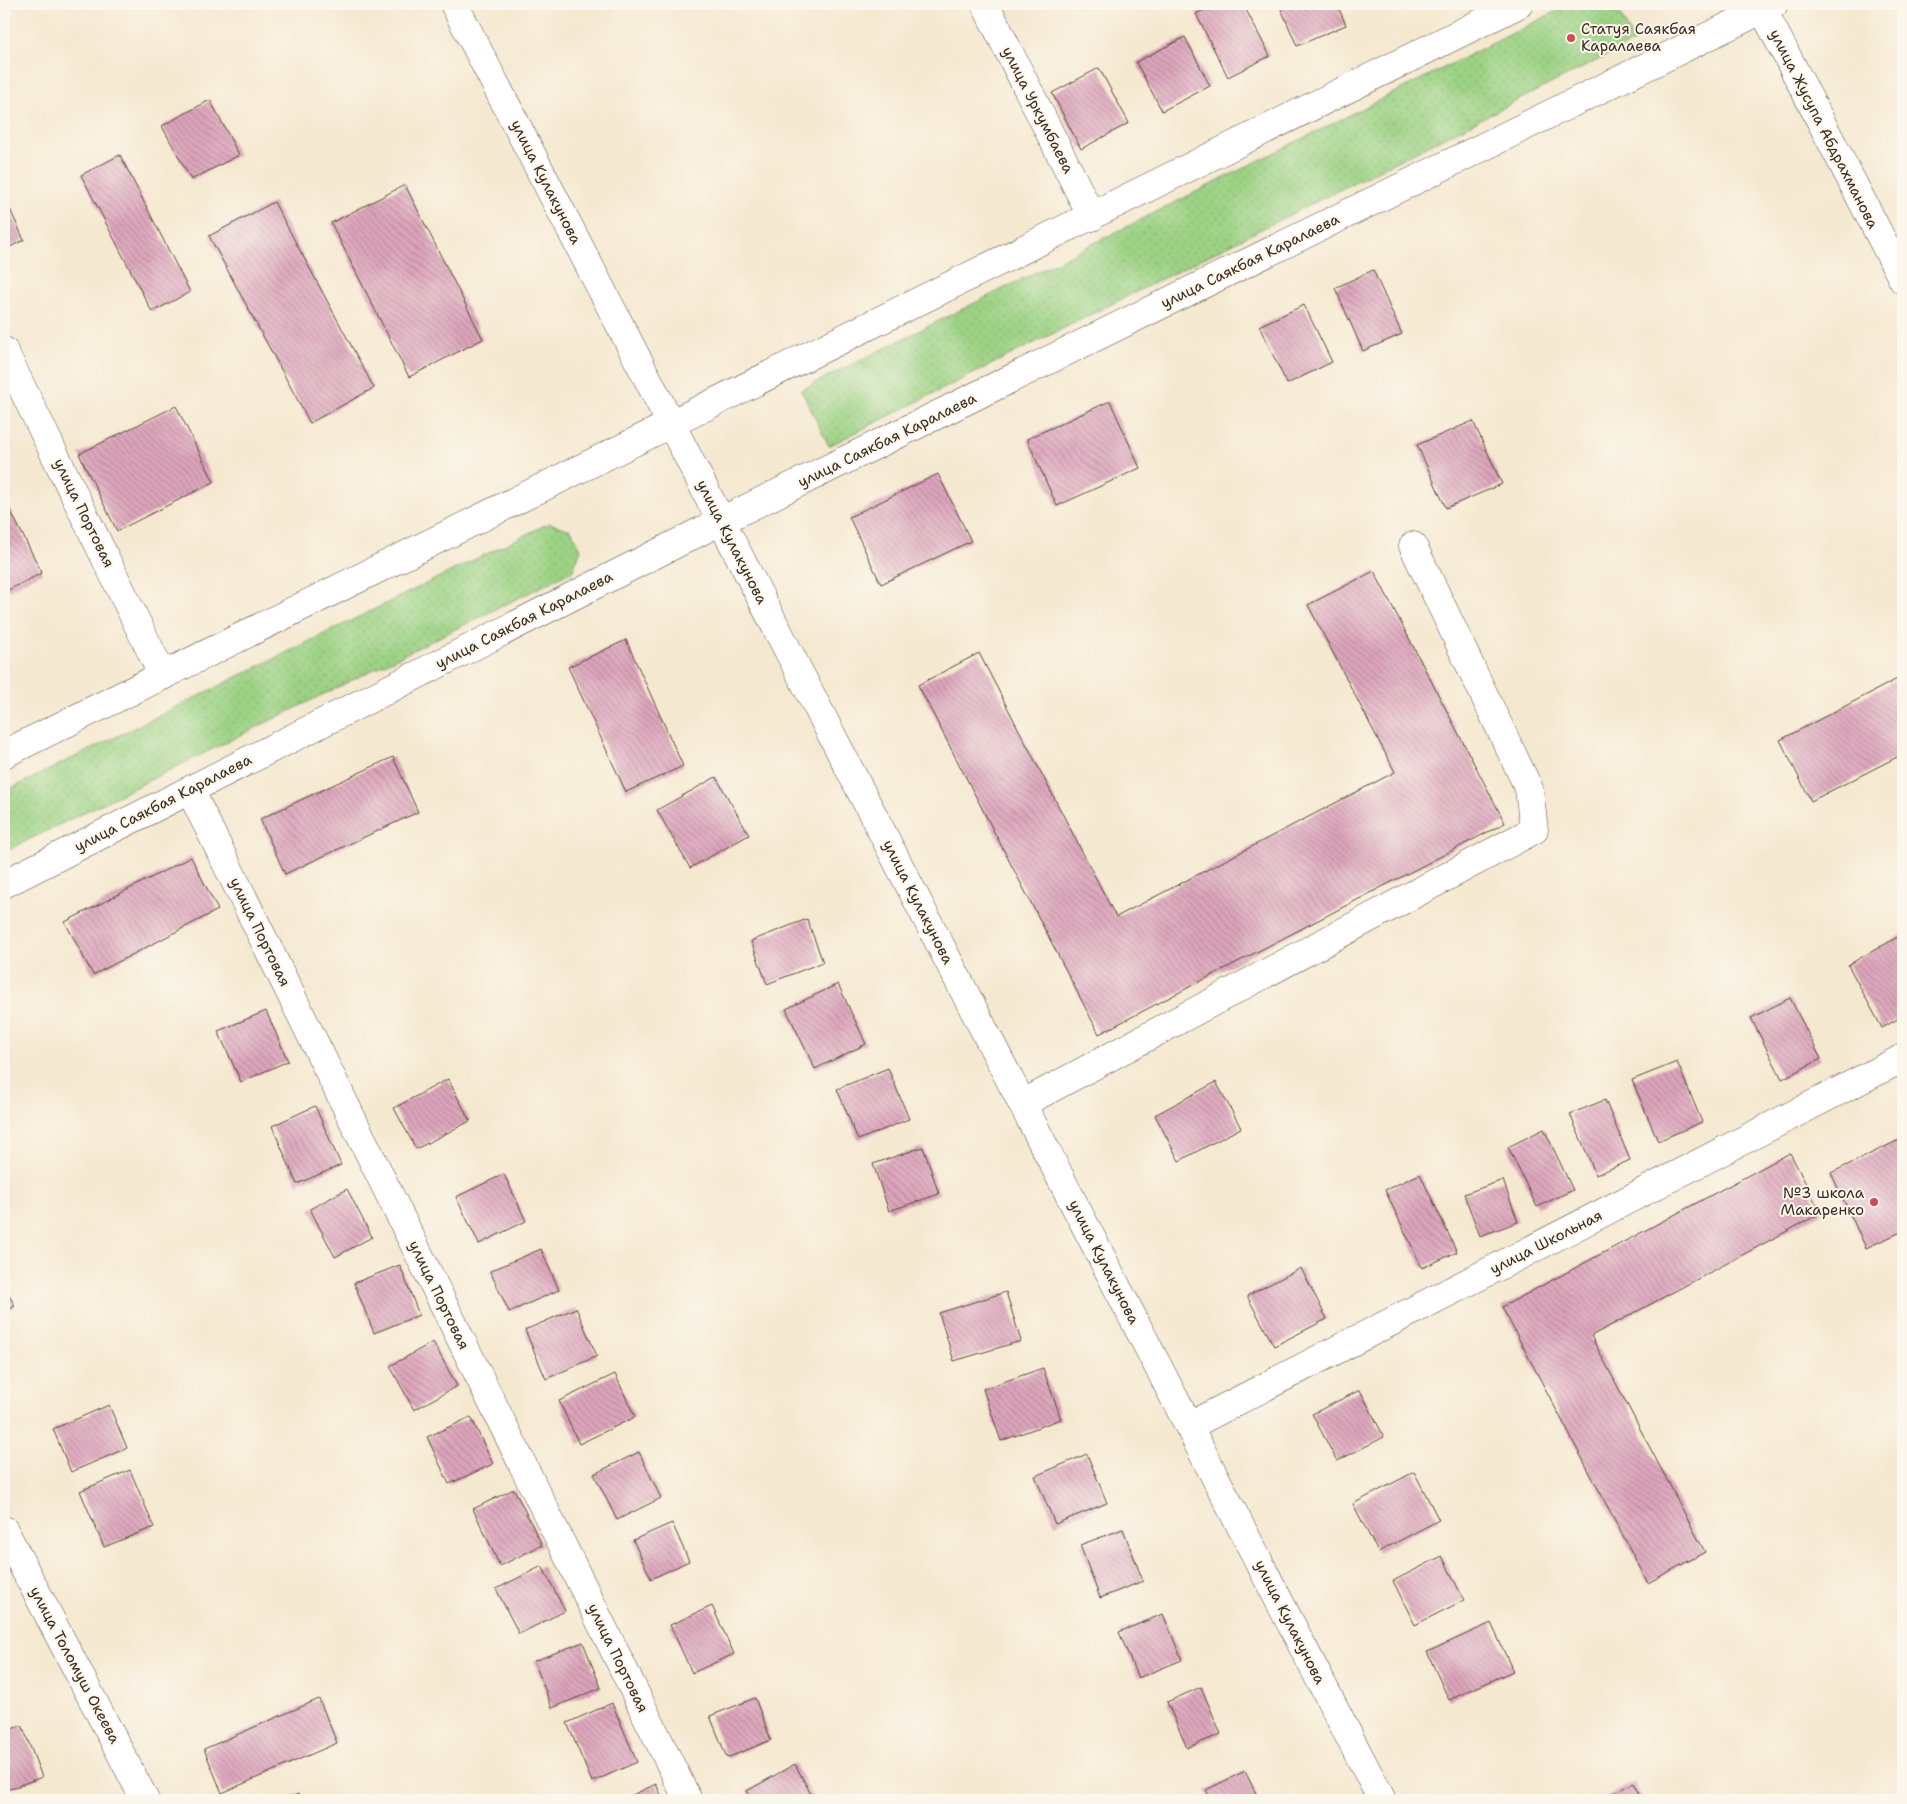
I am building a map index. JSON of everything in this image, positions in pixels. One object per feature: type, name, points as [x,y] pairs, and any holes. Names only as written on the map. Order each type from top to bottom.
[{"type":"main road","name":"улица Кулакунова","points":[[454,4],[1382,1800]]},
{"type":"main road","name":"улица Уркумбаева","points":[[985,4],[1092,217]]},
{"type":"main road","points":[[4,754],[1519,4]]},
{"type":"main road","name":"улица Жусупа Абдрахманова","points":[[1765,6],[1903,280]]},
{"type":"main road","name":"улица Саякбая Каралаева","points":[[4,884],[722,521],[1765,6]]},
{"type":"main road","name":"улица Портовая","points":[[4,351],[164,676]]},
{"type":"main road","points":[[1022,1104],[1534,830],[1529,789],[1413,546]]},
{"type":"main road","name":"улица Портовая","points":[[190,790],[688,1800]]},
{"type":"main road","name":"улица Школьная","points":[[1189,1426],[1903,1058]]},
{"type":"main road","name":"улица Толомуш Океева","points":[[4,1530],[145,1800]]},
{"type":"green space","points":[[1571,4],[1615,4],[1634,42],[829,446],[801,390]]},
{"type":"green space","points":[[549,523],[571,530],[581,549],[573,571],[4,852],[4,792]]},
{"type":"building","points":[[1215,4],[1243,4],[1270,56],[1228,77],[1196,14]]},
{"type":"building","points":[[1279,4],[1337,4],[1346,25],[1297,46]]},
{"type":"building","points":[[1185,37],[1210,86],[1162,111],[1136,62]]},
{"type":"building","points":[[1099,68],[1129,123],[1081,149],[1052,93]]},
{"type":"building","points":[[210,100],[239,155],[191,180],[162,126]]},
{"type":"building","points":[[120,155],[190,292],[152,312],[81,175]]},
{"type":"building","points":[[405,185],[483,339],[409,377],[331,223]]},
{"type":"building","points":[[4,196],[24,240],[4,250]]},
{"type":"building","points":[[274,202],[374,388],[310,423],[209,236]]},
{"type":"building","points":[[1373,270],[1402,334],[1363,351],[1335,288]]},
{"type":"building","points":[[1304,305],[1332,362],[1287,384],[1259,326]]},
{"type":"building","points":[[1110,401],[1140,468],[1057,506],[1027,439]]},
{"type":"building","points":[[176,406],[214,482],[117,531],[79,454]]},
{"type":"building","points":[[1473,421],[1502,484],[1446,508],[1417,445]]},
{"type":"building","points":[[938,474],[971,541],[881,584],[849,517]]},
{"type":"building","points":[[4,498],[42,573],[4,592]]},
{"type":"building","points":[[1374,571],[1505,823],[1099,1034],[918,685],[979,653],[1116,917],[1395,772],[1308,605]]},
{"type":"building","points":[[626,640],[683,766],[626,792],[568,667]]},
{"type":"building","points":[[1903,676],[1903,754],[1811,801],[1780,740]]},
{"type":"building","points":[[393,757],[418,812],[285,874],[260,819]]},
{"type":"building","points":[[716,777],[749,835],[690,868],[657,810]]},
{"type":"building","points":[[191,857],[218,910],[93,975],[65,922]]},
{"type":"building","points":[[807,919],[823,962],[767,984],[751,941]]},
{"type":"building","points":[[1903,934],[1903,1016],[1882,1028],[1848,965]]},
{"type":"building","points":[[838,984],[866,1044],[815,1069],[786,1009]]},
{"type":"building","points":[[1790,998],[1821,1059],[1782,1079],[1751,1018]]},
{"type":"building","points":[[266,1011],[288,1061],[241,1082],[218,1031]]},
{"type":"building","points":[[1677,1062],[1702,1122],[1658,1141],[1632,1080]]},
{"type":"building","points":[[888,1068],[909,1119],[858,1140],[837,1089]]},
{"type":"building","points":[[448,1079],[470,1121],[416,1149],[394,1108]]},
{"type":"building","points":[[1216,1082],[1241,1128],[1179,1161],[1155,1115]]},
{"type":"building","points":[[1605,1100],[1630,1160],[1596,1175],[1570,1114]]},
{"type":"building","points":[[315,1106],[341,1165],[297,1184],[272,1126]]},
{"type":"building","points":[[1544,1129],[1573,1190],[1537,1207],[1508,1147]]},
{"type":"building","name":"№3 школа Макаренко","points":[[1903,1138],[1903,1231],[1866,1248],[1831,1173]]},
{"type":"building","points":[[923,1147],[939,1194],[889,1211],[873,1164]]},
{"type":"building","points":[[1790,1153],[1821,1213],[1591,1336],[1705,1552],[1648,1583],[1502,1307]]},
{"type":"building","points":[[504,1174],[526,1221],[479,1244],[456,1197]]},
{"type":"building","points":[[1420,1174],[1457,1252],[1422,1268],[1385,1190]]},
{"type":"building","points":[[1503,1180],[1518,1222],[1480,1236],[1464,1194]]},
{"type":"building","points":[[347,1189],[372,1237],[335,1257],[310,1209]]},
{"type":"building","points":[[541,1249],[559,1290],[509,1312],[490,1271]]},
{"type":"building","points":[[400,1265],[419,1315],[374,1333],[354,1283]]},
{"type":"building","points":[[1301,1268],[1327,1319],[1274,1346],[1247,1296]]},
{"type":"building","points":[[4,1286],[15,1306],[4,1313]]},
{"type":"building","points":[[1006,1292],[1021,1341],[954,1361],[939,1313]]},
{"type":"building","points":[[576,1308],[597,1356],[546,1379],[525,1330]]},
{"type":"building","points":[[433,1342],[457,1386],[414,1410],[390,1366]]},
{"type":"building","points":[[1043,1368],[1061,1419],[1001,1441],[983,1389]]},
{"type":"building","points":[[615,1374],[635,1417],[579,1444],[559,1401]]},
{"type":"building","points":[[1360,1390],[1384,1437],[1337,1461],[1312,1414]]},
{"type":"building","points":[[109,1405],[127,1448],[71,1472],[53,1429]]},
{"type":"building","points":[[471,1417],[493,1464],[449,1484],[427,1437]]},
{"type":"building","points":[[639,1452],[661,1498],[617,1520],[594,1474]]},
{"type":"building","points":[[1087,1454],[1107,1503],[1055,1524],[1035,1476]]},
{"type":"building","points":[[130,1470],[154,1527],[104,1547],[80,1491]]},
{"type":"building","points":[[1414,1472],[1439,1520],[1378,1552],[1353,1504]]},
{"type":"building","points":[[514,1489],[542,1545],[500,1566],[473,1509]]},
{"type":"building","points":[[672,1523],[689,1561],[651,1579],[633,1540]]},
{"type":"building","points":[[1123,1529],[1143,1581],[1100,1598],[1080,1545]]},
{"type":"building","points":[[1442,1556],[1464,1600],[1415,1625],[1393,1581]]},
{"type":"building","points":[[542,1566],[565,1611],[519,1634],[496,1589]]},
{"type":"building","points":[[712,1606],[734,1654],[692,1673],[670,1625]]},
{"type":"building","points":[[1163,1614],[1182,1660],[1138,1678],[1119,1632]]},
{"type":"building","points":[[1491,1623],[1513,1671],[1449,1700],[1427,1652]]},
{"type":"building","points":[[583,1642],[601,1688],[552,1708],[534,1661]]},
{"type":"building","points":[[1201,1687],[1221,1734],[1187,1748],[1167,1702]]},
{"type":"building","points":[[755,1698],[771,1740],[727,1758],[710,1716]]},
{"type":"building","points":[[319,1699],[337,1743],[222,1793],[204,1749]]},
{"type":"building","points":[[612,1703],[637,1762],[592,1782],[567,1723]]},
{"type":"building","points":[[22,1725],[42,1777],[4,1791],[4,1732]]},
{"type":"building","points":[[795,1764],[814,1800],[753,1800],[747,1791]]},
{"type":"building","points":[[1245,1771],[1259,1800],[1211,1800],[1206,1790]]},
{"type":"building","points":[[1634,1783],[1643,1800],[1600,1800]]},
{"type":"building","points":[[656,1784],[663,1800],[622,1800]]},
{"type":"building","points":[[298,1794],[301,1800],[285,1800]]},
{"type":"place","name":"Статуя Саякбая Каралаева","points":[[1571,38]]},
{"type":"place","name":"№3 школа Макаренко","points":[[1874,1202]]}]
